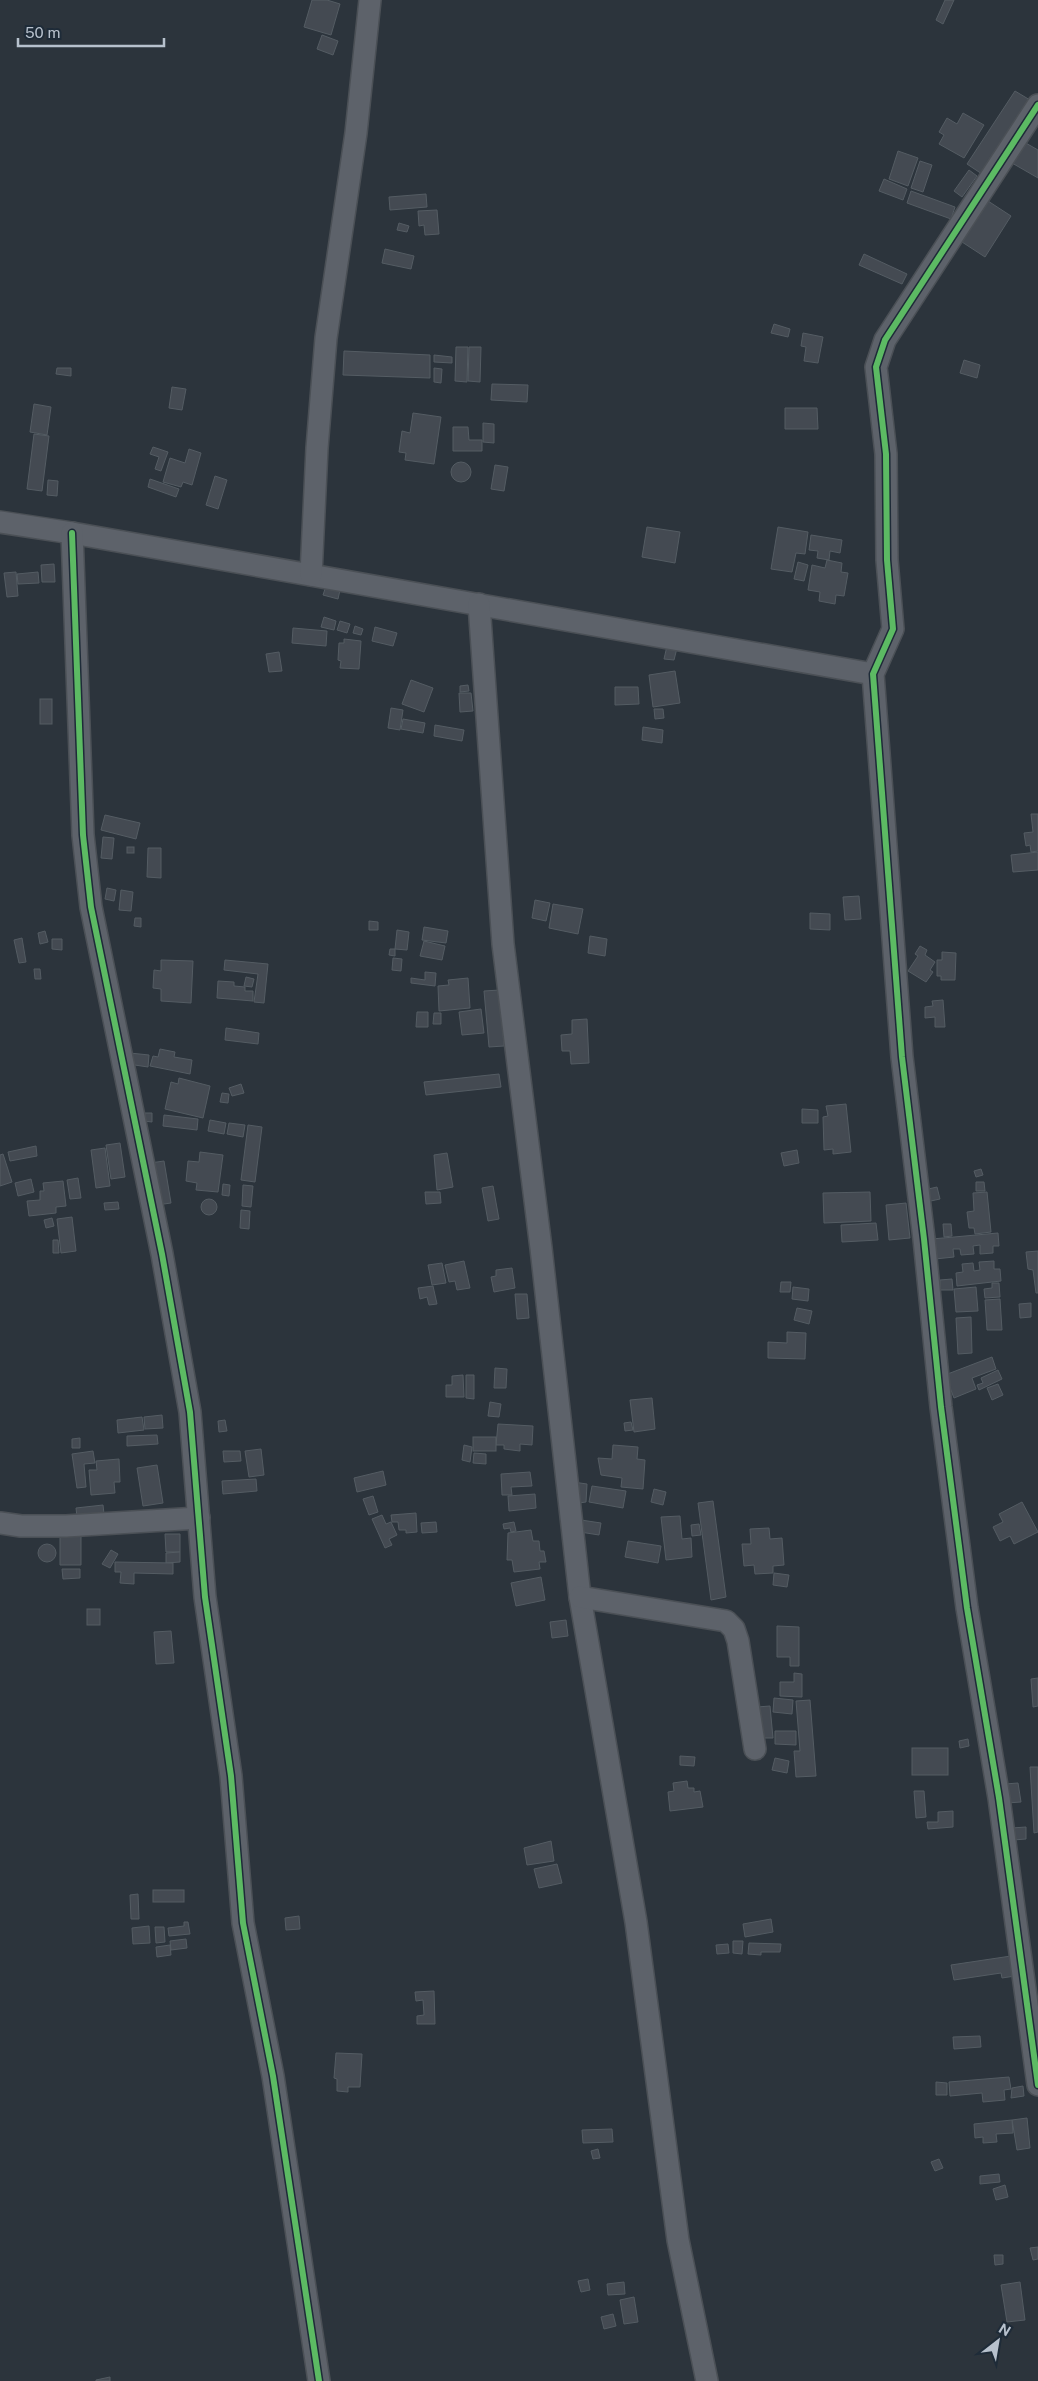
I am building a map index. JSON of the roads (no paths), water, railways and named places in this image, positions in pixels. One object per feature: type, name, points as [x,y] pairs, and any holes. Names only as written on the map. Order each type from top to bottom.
[{"type":"street","points":[[311,575],[317,448],[326,338],[356,133],[370,0]]},
{"type":"street","points":[[1038,105],[885,340],[876,367],[886,454],[887,560],[893,629],[873,674],[902,1058],[924,1239],[941,1407],[967,1608],[999,1798],[1038,2085]]},
{"type":"street","points":[[0,522],[72,532],[873,674]]},
{"type":"street","points":[[72,532],[83,825],[91,907],[160,1244],[186,1384],[205,1597],[231,1776],[243,1923],[273,2076],[319,2381]]},
{"type":"street","points":[[479,604],[503,944],[540,1239],[580,1597],[636,1922],[678,2240],[706,2381]]},
{"type":"street","points":[[0,1523],[66,1526],[199,1518]]},
{"type":"street","points":[[580,1597],[726,1622],[734,1629],[738,1641],[754,1749]]}]
